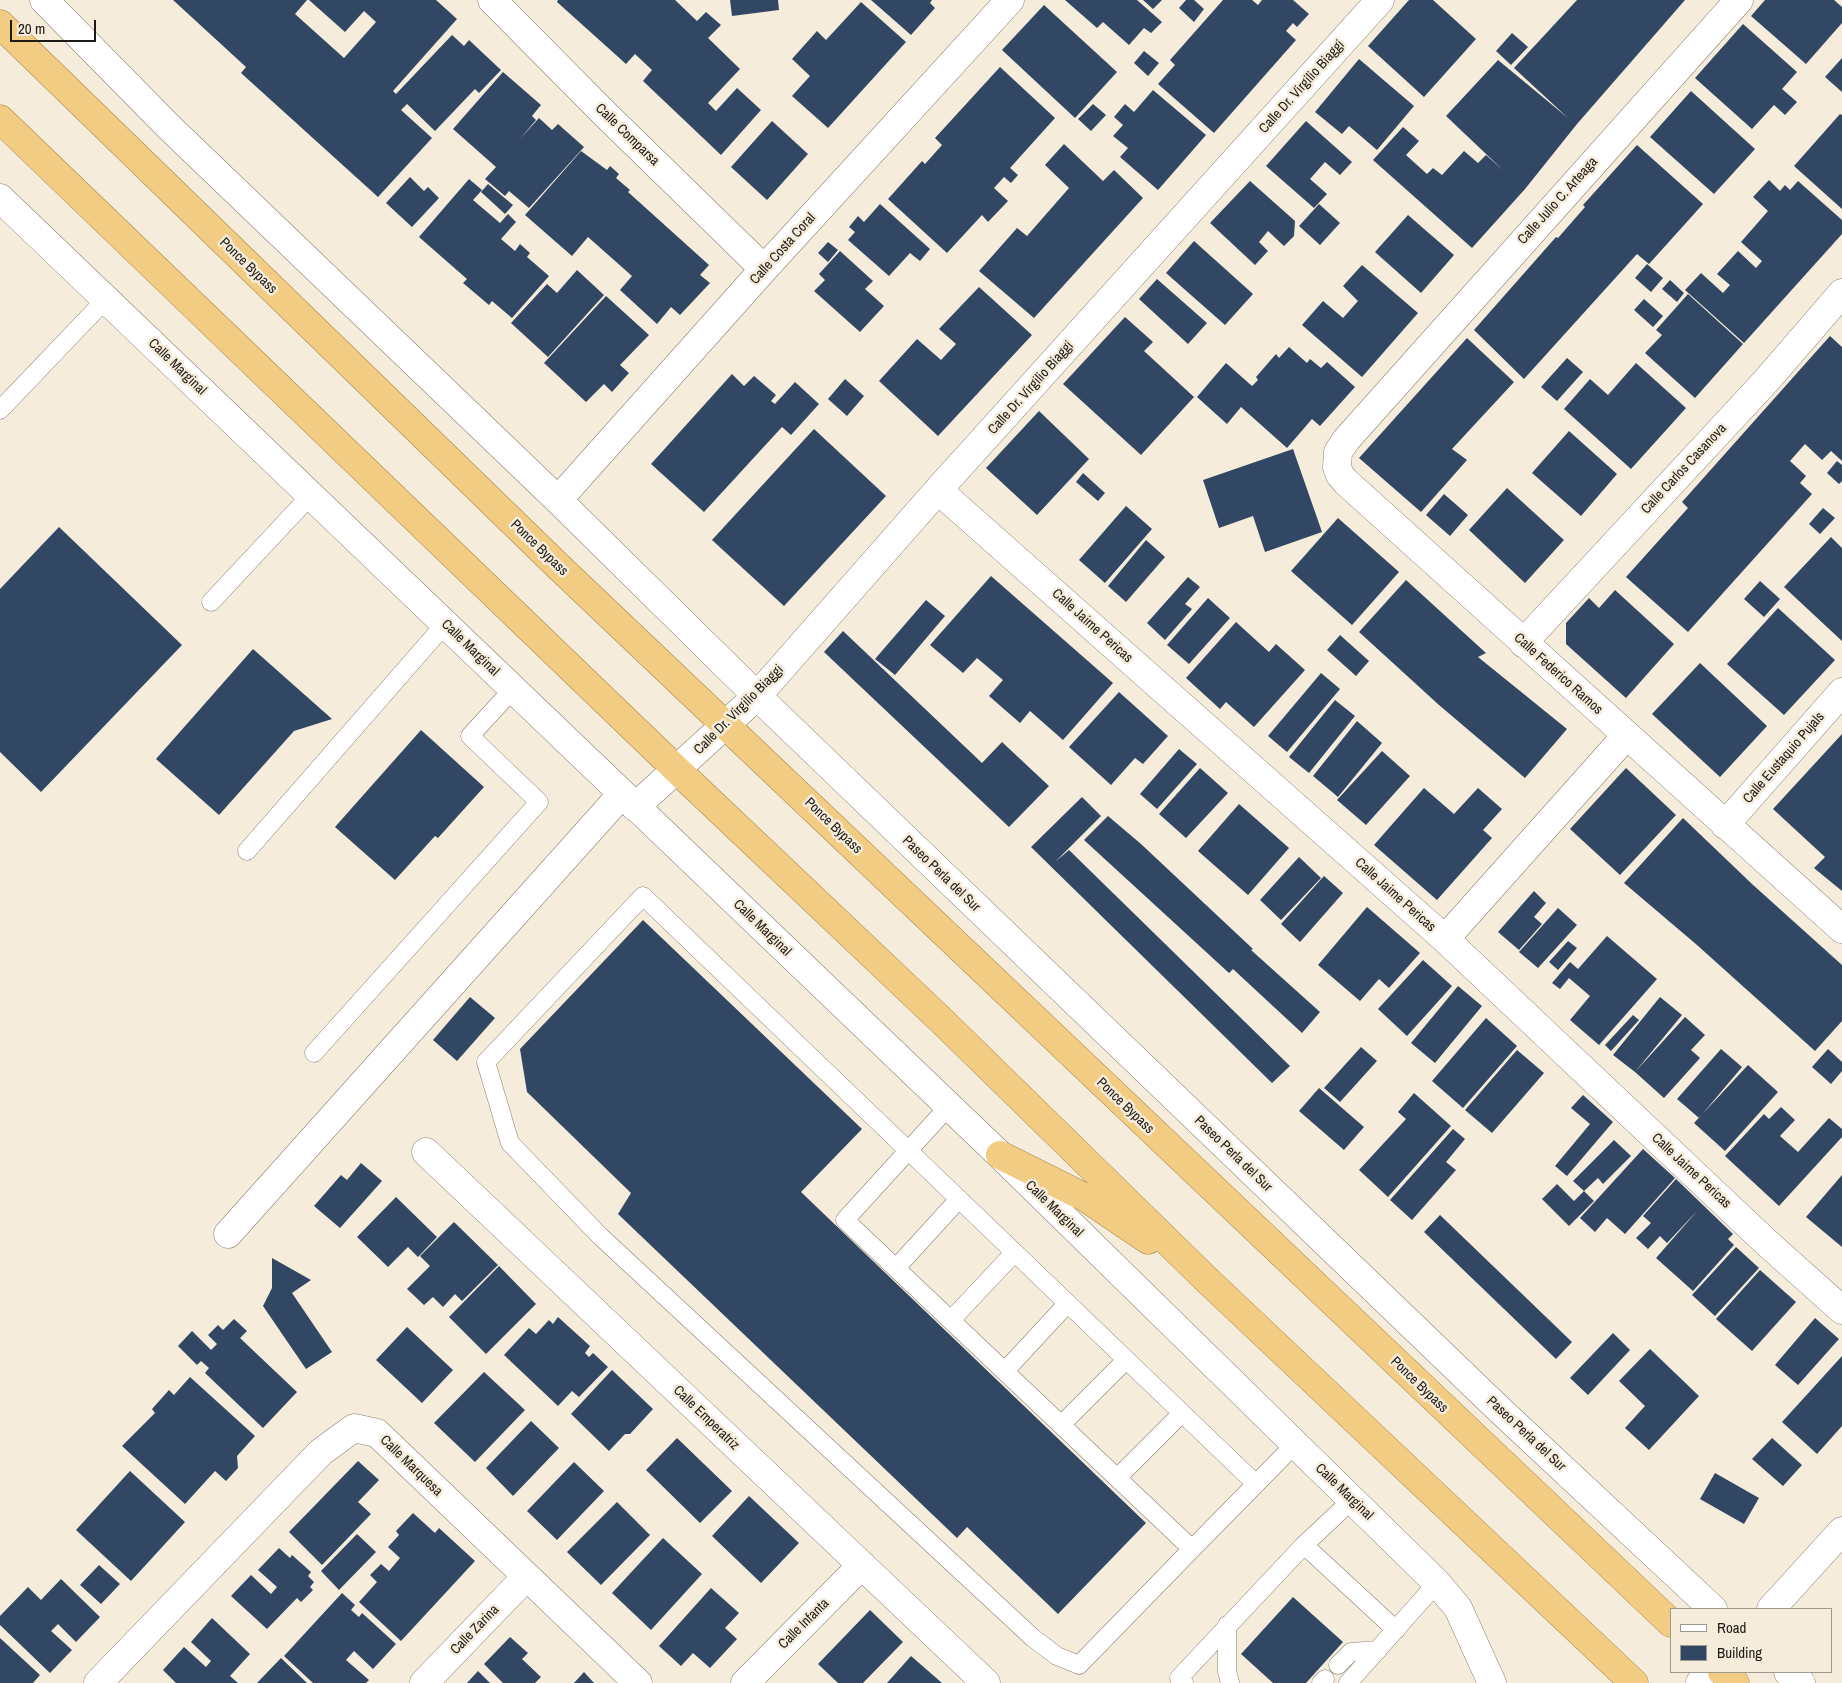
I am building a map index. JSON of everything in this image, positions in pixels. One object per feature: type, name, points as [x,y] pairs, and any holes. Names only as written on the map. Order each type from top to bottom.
[{"type":"highway","name":"Ponce Bypass","points":[[0,24],[524,533],[1670,1623]]},
{"type":"highway","points":[[0,119],[677,770],[942,1021],[1208,1281],[1634,1683]]},
{"type":"highway","points":[[1000,1156],[1086,1198],[1208,1281]]},
{"type":"highway","points":[[1723,1673],[1735,1683]]},
{"type":"street","name":"Paseo Perla del Sur","points":[[44,0],[169,127],[558,500],[757,696],[1494,1405],[1712,1608]]},
{"type":"street","name":"Calle Comparsa","points":[[492,0],[607,116],[764,269]]},
{"type":"street","name":"Calle Costa Coral","points":[[558,500],[764,269],[1010,0]]},
{"type":"street","name":"Calle Dr. Virgilio Biaggi","points":[[228,1234],[628,801],[677,770],[757,696],[938,490],[1380,0]]},
{"type":"street","name":"Calle Julio C. Arteaga","points":[[1378,403],[1738,0]]},
{"type":"street","name":"Calle Marginal","points":[[0,198],[1000,1156],[1437,1582],[1458,1608],[1492,1683]]},
{"type":"street","name":"Calle Carlos Casanova","points":[[1523,643],[1766,381],[1842,294]]},
{"type":"street","name":"Calle Federico Ramos","points":[[1378,403],[1341,446],[1337,466],[1340,475],[1346,482],[1842,929]]},
{"type":"street","name":"Calle Jaime Pericas","points":[[938,490],[1445,939],[1767,1243],[1842,1310]]},
{"type":"street","name":"Calle Eustaquio Pujals","points":[[1725,825],[1842,692]]},
{"type":"street","points":[[1445,939],[1626,736]]},
{"type":"street","name":"Calle Emperatriz","points":[[426,1152],[986,1683]]},
{"type":"street","name":"Calle Marquesa","points":[[98,1683],[321,1452],[354,1428],[377,1433],[638,1683]]},
{"type":"street","points":[[1772,1608],[1842,1531]]},
{"type":"street","name":"Calle Infanta","points":[[746,1683],[862,1565]]},
{"type":"street","name":"Calle Zarina","points":[[424,1683],[526,1577]]},
{"type":"street","points":[[1700,1683],[1710,1673]]},
{"type":"street","points":[[1789,1673],[1801,1683]]},
{"type":"lane","points":[[0,410],[106,299]]},
{"type":"lane","points":[[210,602],[311,495]]},
{"type":"lane","points":[[247,851],[445,624]]},
{"type":"lane","points":[[314,1053],[539,802],[470,736],[513,689]]},
{"type":"lane","points":[[1256,1484],[643,896],[486,1062],[510,1143],[600,1236],[1033,1638],[1057,1656],[1079,1665],[1192,1549],[1256,1484],[1295,1444]]},
{"type":"lane","points":[[948,1107],[845,1220],[1192,1549]]},
{"type":"lane","points":[[896,1268],[959,1200]]},
{"type":"lane","points":[[951,1320],[1014,1253]]},
{"type":"lane","points":[[1005,1371],[1067,1304]]},
{"type":"lane","points":[[1062,1425],[1126,1360]]},
{"type":"lane","points":[[1117,1478],[1181,1414]]},
{"type":"lane","points":[[1179,1681],[1227,1625],[1304,1545],[1352,1500]]},
{"type":"lane","points":[[1304,1545],[1396,1630]]},
{"type":"lane","points":[[1348,1683],[1437,1582]]},
{"type":"lane","points":[[1227,1625],[1227,1671],[1230,1683]]},
{"type":"lane","points":[[1338,1665],[1351,1652],[1378,1650]]},
{"type":"building","points":[[173,0],[307,0],[295,14],[344,58],[376,22],[364,11],[345,32],[309,0],[436,0],[457,19],[393,91],[396,94],[452,35],[464,46],[469,40],[501,70],[479,93],[475,89],[435,131],[407,104],[401,110],[432,138],[378,197],[241,73],[246,67]]},
{"type":"building","points":[[558,0],[675,0],[697,21],[706,12],[721,25],[708,38],[740,69],[708,103],[716,111],[737,88],[761,110],[721,155],[643,81],[652,70],[635,54],[626,64],[557,2]]},
{"type":"building","points":[[730,0],[778,0],[779,10],[732,16]]},
{"type":"building","points":[[871,0],[932,0],[930,3],[935,8],[911,35]]},
{"type":"building","points":[[1065,0],[1137,0],[1162,22],[1151,33],[1144,28],[1129,45],[1103,22],[1097,28]]},
{"type":"building","points":[[1143,0],[1162,0],[1153,9]]},
{"type":"building","points":[[1186,0],[1194,0],[1204,9],[1194,22],[1179,8]]},
{"type":"building","points":[[1223,0],[1252,0],[1258,5],[1262,0],[1293,0],[1309,14],[1297,27],[1293,23],[1286,31],[1296,40],[1214,133],[1158,84],[1175,65],[1170,60]]},
{"type":"building","points":[[1409,0],[1433,0],[1476,39],[1424,97],[1368,46]]},
{"type":"building","points":[[1577,0],[1685,0],[1577,124],[1525,189],[1472,248],[1373,160],[1403,127],[1419,141],[1406,155],[1427,174],[1433,168],[1442,175],[1464,151],[1478,163],[1486,155],[1504,171],[1446,116],[1498,60],[1568,118],[1514,68]]},
{"type":"building","points":[[1765,0],[1834,0],[1842,7],[1842,23],[1806,64],[1751,16]]},
{"type":"building","points":[[861,2],[906,42],[828,128],[792,96],[810,76],[792,59],[817,31],[826,40]]},
{"type":"building","points":[[1044,5],[1117,72],[1075,118],[1002,50]]},
{"type":"building","points":[[1743,24],[1797,72],[1782,89],[1797,102],[1785,115],[1774,105],[1752,129],[1695,78]]},
{"type":"building","points":[[1512,33],[1528,47],[1511,65],[1496,51]]},
{"type":"building","points":[[1144,51],[1159,63],[1148,76],[1134,63]]},
{"type":"building","points":[[1842,58],[1842,92],[1825,77]]},
{"type":"building","points":[[1359,59],[1414,106],[1377,150],[1349,126],[1342,134],[1315,112]]},
{"type":"building","points":[[1000,67],[1055,118],[1010,168],[1018,175],[1011,183],[1004,177],[994,188],[1008,201],[988,222],[982,215],[947,253],[888,199],[922,161],[925,164],[942,145],[935,138]]},
{"type":"building","points":[[503,72],[541,105],[532,116],[536,120],[520,139],[539,118],[552,130],[558,124],[584,147],[529,208],[509,191],[505,196],[485,179],[496,167],[453,129]]},
{"type":"building","points":[[1153,90],[1206,135],[1158,190],[1120,157],[1128,148],[1113,136],[1123,125],[1114,117],[1125,104],[1134,112]]},
{"type":"building","points":[[1691,91],[1755,149],[1714,194],[1650,137]]},
{"type":"building","points":[[1093,104],[1106,115],[1091,131],[1078,119]]},
{"type":"building","points":[[1840,114],[1842,115],[1842,209],[1794,166]]},
{"type":"building","points":[[772,121],[808,154],[767,200],[731,167]]},
{"type":"building","points":[[1306,121],[1352,162],[1340,175],[1325,162],[1310,179],[1327,194],[1314,208],[1266,166]]},
{"type":"building","points":[[1064,144],[1103,181],[1114,170],[1143,198],[1034,318],[979,271],[1017,228],[1027,236],[1069,188],[1045,165]]},
{"type":"building","points":[[1637,145],[1703,204],[1649,264],[1637,254],[1524,379],[1474,330],[1556,237],[1558,238],[1585,207],[1583,205]]},
{"type":"building","points":[[581,151],[607,170],[610,166],[619,174],[616,178],[630,190],[628,192],[709,265],[700,275],[710,283],[680,315],[671,307],[657,324],[620,290],[632,276],[588,237],[572,256],[525,215]]},
{"type":"building","points":[[410,177],[424,191],[428,187],[439,198],[412,227],[386,203]]},
{"type":"building","points":[[469,179],[482,190],[473,200],[500,223],[508,214],[516,222],[501,239],[515,251],[520,244],[530,253],[527,257],[549,276],[512,318],[492,301],[489,305],[463,283],[467,279],[419,237]]},
{"type":"building","points":[[1769,180],[1780,191],[1785,185],[1790,190],[1798,181],[1842,220],[1842,234],[1744,343],[1685,290],[1701,273],[1723,293],[1730,285],[1717,274],[1738,251],[1756,268],[1762,261],[1741,242],[1768,211],[1753,197]]},
{"type":"building","points":[[1250,181],[1295,221],[1294,236],[1284,246],[1268,231],[1259,242],[1268,251],[1255,265],[1210,223]]},
{"type":"building","points":[[488,184],[513,205],[505,214],[481,192]]},
{"type":"building","points":[[880,204],[930,249],[920,261],[910,253],[889,276],[848,240],[855,232],[849,227],[858,216],[864,222]]},
{"type":"building","points":[[1319,204],[1340,223],[1320,245],[1299,226]]},
{"type":"building","points":[[1408,215],[1454,255],[1421,293],[1375,252]]},
{"type":"building","points":[[1194,241],[1253,294],[1225,325],[1166,273]]},
{"type":"building","points":[[828,242],[838,250],[828,262],[818,253]]},
{"type":"building","points":[[840,251],[873,281],[865,289],[884,306],[860,332],[814,291],[825,280],[819,274]]},
{"type":"building","points":[[1647,264],[1663,278],[1651,292],[1635,278]]},
{"type":"building","points":[[1362,265],[1418,313],[1362,377],[1302,325],[1323,301],[1343,318],[1358,301],[1343,286]]},
{"type":"building","points":[[577,270],[604,295],[548,357],[511,323],[547,284],[557,293]]},
{"type":"building","points":[[1157,279],[1207,323],[1188,344],[1139,299]]},
{"type":"building","points":[[1670,280],[1684,293],[1677,302],[1662,289]]},
{"type":"building","points":[[979,287],[1032,335],[938,436],[879,381],[917,339],[941,360],[956,344],[939,329]]},
{"type":"building","points":[[1688,294],[1743,344],[1695,398],[1645,353],[1662,335],[1656,330]]},
{"type":"building","points":[[606,296],[649,335],[620,365],[629,373],[612,392],[604,384],[586,402],[544,363]]},
{"type":"building","points":[[1644,299],[1663,316],[1653,327],[1634,310]]},
{"type":"building","points":[[1125,317],[1153,342],[1144,351],[1194,397],[1141,455],[1063,384]]},
{"type":"building","points":[[1830,336],[1842,347],[1842,461],[1831,451],[1822,460],[1805,444],[1790,461],[1806,476],[1800,483],[1812,494],[1688,632],[1626,577],[1688,508],[1682,502]]},
{"type":"building","points":[[1467,338],[1514,382],[1452,449],[1467,460],[1421,512],[1359,458]]},
{"type":"building","points":[[1289,347],[1307,363],[1310,359],[1321,368],[1327,362],[1355,387],[1320,426],[1312,419],[1287,448],[1241,407],[1227,424],[1197,397],[1226,363],[1252,386],[1258,380],[1256,377],[1276,354],[1279,358]]},
{"type":"building","points":[[1567,358],[1583,372],[1557,401],[1541,387]]},
{"type":"building","points":[[1636,363],[1686,408],[1631,469],[1564,409],[1590,379],[1608,395]]},
{"type":"building","points":[[732,374],[744,386],[754,376],[776,395],[771,401],[775,404],[795,382],[819,404],[791,435],[782,427],[704,512],[651,464]]},
{"type":"building","points":[[845,379],[864,396],[847,416],[828,399]]},
{"type":"building","points":[[1039,411],[1089,459],[1037,515],[986,468]]},
{"type":"building","points":[[814,429],[886,496],[784,606],[712,540]]},
{"type":"building","points":[[1569,431],[1617,474],[1581,516],[1532,473]]},
{"type":"building","points":[[1293,449],[1322,532],[1265,552],[1253,516],[1219,528],[1203,480]]},
{"type":"building","points":[[1837,461],[1842,465],[1842,481],[1839,484],[1827,473]]},
{"type":"building","points":[[1083,473],[1105,493],[1098,501],[1076,482]]},
{"type":"building","points":[[1507,488],[1564,540],[1525,583],[1469,530]]},
{"type":"building","points":[[1444,494],[1468,515],[1450,536],[1426,515]]},
{"type":"building","points":[[1126,506],[1152,529],[1105,583],[1079,560]]},
{"type":"building","points":[[1823,508],[1835,518],[1820,534],[1809,524]]},
{"type":"building","points":[[1338,518],[1399,572],[1352,625],[1291,571]]},
{"type":"building","points":[[59,527],[182,645],[41,792],[0,752],[0,589]]},
{"type":"building","points":[[1831,537],[1842,548],[1842,641],[1784,587]]},
{"type":"building","points":[[1146,540],[1165,557],[1126,602],[1108,586]]},
{"type":"building","points":[[991,576],[1113,683],[1063,740],[1030,711],[1020,723],[989,696],[1003,680],[977,658],[963,673],[930,645]]},
{"type":"building","points":[[1188,577],[1200,587],[1185,604],[1192,609],[1165,640],[1147,623]]},
{"type":"building","points":[[1406,580],[1486,653],[1478,657],[1567,729],[1525,778],[1439,705],[1359,632]]},
{"type":"building","points":[[1760,581],[1780,599],[1764,617],[1744,599]]},
{"type":"building","points":[[1615,590],[1674,644],[1626,698],[1566,644],[1566,623],[1589,598],[1599,608]]},
{"type":"building","points":[[1208,598],[1230,618],[1189,664],[1167,645]]},
{"type":"building","points":[[926,600],[945,616],[895,675],[875,659]]},
{"type":"building","points":[[1778,608],[1835,660],[1784,715],[1727,664]]},
{"type":"building","points":[[1236,622],[1269,652],[1276,644],[1305,670],[1254,727],[1226,702],[1220,709],[1186,678]]},
{"type":"building","points":[[843,631],[982,763],[1002,742],[1049,786],[1009,827],[824,652]]},
{"type":"building","points":[[1340,635],[1369,661],[1356,676],[1327,650]]},
{"type":"building","points":[[253,649],[332,719],[294,731],[219,815],[156,759]]},
{"type":"building","points":[[1700,663],[1767,726],[1720,777],[1652,714]]},
{"type":"building","points":[[1321,673],[1340,689],[1287,752],[1268,736]]},
{"type":"building","points":[[1119,692],[1168,736],[1143,764],[1135,758],[1111,785],[1069,747]]},
{"type":"building","points":[[1335,700],[1355,716],[1309,773],[1289,757]]},
{"type":"building","points":[[1357,721],[1382,743],[1338,797],[1313,776]]},
{"type":"building","points":[[421,730],[484,787],[438,838],[435,836],[395,880],[335,827]]},
{"type":"building","points":[[1842,734],[1842,891],[1814,868],[1825,857],[1773,809]]},
{"type":"building","points":[[1179,749],[1197,764],[1157,809],[1140,794]]},
{"type":"building","points":[[1382,751],[1410,776],[1366,825],[1337,800]]},
{"type":"building","points":[[1200,768],[1228,793],[1186,838],[1159,814]]},
{"type":"building","points":[[1626,768],[1676,815],[1620,875],[1570,829]]},
{"type":"building","points":[[1424,788],[1454,814],[1478,788],[1502,809],[1483,830],[1492,838],[1437,900],[1374,845]]},
{"type":"building","points":[[1082,797],[1101,816],[1055,862],[1069,850],[1290,1066],[1272,1083],[1031,847]]},
{"type":"building","points":[[1239,804],[1289,848],[1248,895],[1198,851]]},
{"type":"building","points":[[1108,816],[1141,844],[1253,949],[1251,950],[1320,1012],[1302,1033],[1233,969],[1229,973],[1084,840]]},
{"type":"building","points":[[1683,818],[1752,884],[1842,965],[1842,1021],[1815,1051],[1697,945],[1624,883]]},
{"type":"building","points":[[1299,857],[1321,878],[1281,920],[1260,900]]},
{"type":"building","points":[[1324,876],[1343,893],[1300,942],[1281,924]]},
{"type":"building","points":[[1534,891],[1546,903],[1534,917],[1542,924],[1519,950],[1498,932]]},
{"type":"building","points":[[1367,907],[1420,953],[1389,988],[1379,979],[1360,1001],[1318,965]]},
{"type":"building","points":[[1558,908],[1577,925],[1538,968],[1519,952]]},
{"type":"building","points":[[643,920],[862,1129],[801,1192],[1146,1523],[1058,1614],[967,1527],[957,1538],[618,1214],[631,1193],[527,1092],[520,1049]]},
{"type":"building","points":[[1607,936],[1657,979],[1599,1045],[1570,1020],[1590,996],[1569,978],[1560,989],[1552,983],[1570,962],[1578,969]]},
{"type":"building","points":[[1568,941],[1577,948],[1558,970],[1549,962]]},
{"type":"building","points":[[1423,960],[1452,986],[1407,1036],[1378,1009]]},
{"type":"building","points":[[1458,986],[1482,1006],[1435,1063],[1411,1043]]},
{"type":"building","points":[[470,997],[495,1018],[457,1061],[433,1040]]},
{"type":"building","points":[[1660,997],[1682,1015],[1635,1072],[1613,1055]]},
{"type":"building","points":[[1633,1015],[1639,1020],[1611,1051],[1605,1045]]},
{"type":"building","points":[[1685,1017],[1705,1035],[1691,1050],[1700,1058],[1664,1098],[1635,1072]]},
{"type":"building","points":[[1486,1018],[1517,1046],[1463,1108],[1432,1081]]},
{"type":"building","points":[[1361,1047],[1377,1061],[1340,1102],[1324,1088]]},
{"type":"building","points":[[1721,1049],[1742,1067],[1699,1118],[1677,1099]]},
{"type":"building","points":[[1828,1049],[1842,1062],[1842,1071],[1831,1084],[1812,1067]]},
{"type":"building","points":[[1517,1050],[1544,1073],[1492,1133],[1465,1110]]},
{"type":"building","points":[[1748,1065],[1778,1092],[1725,1151],[1694,1123]]},
{"type":"building","points":[[1319,1088],[1364,1127],[1344,1150],[1299,1111]]},
{"type":"building","points":[[1414,1093],[1451,1126],[1388,1197],[1359,1170],[1406,1119],[1398,1112]]},
{"type":"building","points":[[1583,1095],[1613,1122],[1567,1176],[1555,1166],[1590,1124],[1571,1108]]},
{"type":"building","points":[[1781,1107],[1795,1120],[1780,1136],[1798,1152],[1829,1118],[1842,1129],[1842,1137],[1779,1206],[1725,1156],[1764,1114],[1769,1119]]},
{"type":"building","points":[[1453,1129],[1465,1139],[1446,1162],[1456,1170],[1412,1220],[1390,1200]]},
{"type":"building","points":[[1614,1140],[1631,1156],[1603,1184],[1598,1178],[1584,1191],[1573,1181]]},
{"type":"building","points":[[1643,1149],[1675,1178],[1625,1234],[1607,1218],[1595,1232],[1580,1218]]},
{"type":"building","points":[[361,1163],[382,1181],[340,1228],[314,1206],[341,1175],[347,1180]]},
{"type":"building","points":[[1842,1175],[1842,1247],[1806,1217]]},
{"type":"building","points":[[1676,1179],[1733,1234],[1728,1239],[1734,1245],[1693,1291],[1656,1258],[1698,1210],[1667,1243],[1660,1236],[1648,1249],[1636,1238],[1651,1223],[1643,1216]]},
{"type":"building","points":[[1557,1184],[1574,1201],[1584,1191],[1594,1201],[1569,1226],[1542,1199]]},
{"type":"building","points":[[396,1197],[437,1237],[418,1257],[408,1247],[388,1267],[357,1237]]},
{"type":"building","points":[[1440,1215],[1572,1342],[1556,1359],[1424,1232]]},
{"type":"building","points":[[454,1222],[498,1265],[462,1301],[455,1294],[443,1307],[433,1297],[424,1305],[407,1289],[430,1266],[420,1256]]},
{"type":"building","points":[[1736,1247],[1759,1268],[1715,1316],[1692,1295]]},
{"type":"building","points":[[272,1258],[311,1280],[292,1293],[332,1352],[306,1369],[263,1306],[272,1288]]},
{"type":"building","points":[[499,1266],[536,1304],[486,1354],[449,1317]]},
{"type":"building","points":[[1760,1270],[1796,1302],[1752,1351],[1716,1319]]},
{"type":"building","points":[[558,1317],[590,1346],[585,1353],[589,1357],[593,1353],[608,1367],[579,1397],[572,1391],[558,1406],[504,1355],[529,1328],[536,1334],[549,1320],[553,1324]]},
{"type":"building","points":[[1815,1318],[1839,1339],[1798,1385],[1775,1365]]},
{"type":"building","points":[[234,1319],[247,1331],[240,1338],[297,1392],[263,1428],[205,1373],[209,1368],[201,1361],[197,1365],[178,1346],[192,1331],[211,1350],[217,1344],[208,1335],[218,1325],[223,1330]]},
{"type":"building","points":[[407,1327],[453,1370],[422,1403],[376,1360]]},
{"type":"building","points":[[1613,1333],[1630,1350],[1588,1395],[1570,1378]]},
{"type":"building","points":[[1650,1349],[1699,1396],[1649,1450],[1625,1428],[1645,1406],[1619,1381]]},
{"type":"building","points":[[1842,1356],[1842,1426],[1817,1454],[1782,1422]]},
{"type":"building","points":[[612,1370],[653,1409],[630,1434],[625,1434],[609,1451],[571,1414]]},
{"type":"building","points":[[484,1372],[525,1410],[475,1462],[434,1423]]},
{"type":"building","points":[[190,1377],[255,1436],[237,1456],[238,1468],[226,1481],[215,1471],[185,1504],[122,1446],[155,1413],[152,1409],[169,1390],[174,1395]]},
{"type":"building","points":[[531,1421],[559,1448],[513,1496],[486,1468]]},
{"type":"building","points":[[677,1438],[732,1491],[700,1523],[646,1470]]},
{"type":"building","points":[[1772,1438],[1802,1465],[1783,1486],[1752,1459]]},
{"type":"building","points":[[358,1461],[379,1480],[358,1502],[371,1514],[322,1565],[289,1532]]},
{"type":"building","points":[[574,1462],[604,1491],[557,1540],[527,1511]]},
{"type":"building","points":[[130,1471],[185,1522],[131,1581],[76,1530]]},
{"type":"building","points":[[1715,1473],[1759,1498],[1744,1524],[1700,1499]]},
{"type":"building","points":[[749,1496],[799,1543],[761,1583],[712,1536]]},
{"type":"building","points":[[617,1502],[650,1535],[601,1585],[567,1552]]},
{"type":"building","points":[[413,1513],[435,1533],[439,1528],[475,1561],[401,1641],[359,1602],[377,1582],[370,1575],[381,1564],[389,1571],[400,1558],[388,1547],[399,1535],[396,1531]]},
{"type":"building","points":[[357,1534],[376,1552],[339,1590],[321,1571]]},
{"type":"building","points":[[663,1538],[702,1574],[651,1630],[612,1593]]},
{"type":"building","points":[[279,1548],[290,1558],[292,1555],[311,1572],[308,1576],[314,1582],[310,1587],[313,1590],[301,1602],[297,1598],[267,1629],[231,1596],[251,1575],[271,1594],[277,1587],[258,1570]]},
{"type":"building","points":[[99,1565],[120,1584],[101,1604],[80,1585]]},
{"type":"building","points":[[61,1579],[100,1617],[76,1642],[58,1624],[51,1631],[72,1650],[50,1673],[0,1625],[0,1616],[28,1587],[41,1600]]},
{"type":"building","points":[[711,1588],[739,1613],[725,1628],[737,1639],[710,1668],[693,1653],[681,1666],[659,1646]]},
{"type":"building","points":[[342,1593],[355,1605],[351,1610],[359,1617],[362,1613],[396,1644],[373,1669],[354,1651],[346,1660],[369,1680],[366,1683],[313,1683],[284,1656]]},
{"type":"building","points":[[1293,1597],[1343,1642],[1306,1683],[1273,1683],[1241,1654]]},
{"type":"building","points":[[870,1610],[903,1642],[863,1683],[838,1683],[818,1664]]},
{"type":"building","points":[[212,1618],[250,1654],[230,1676],[238,1683],[176,1683],[163,1670],[184,1647],[206,1667],[211,1661],[191,1642]]},
{"type":"building","points":[[510,1637],[528,1653],[522,1659],[541,1677],[535,1683],[503,1683],[484,1664]]},
{"type":"building","points":[[0,1638],[40,1675],[33,1683],[0,1683]]},
{"type":"building","points":[[911,1656],[942,1683],[887,1683]]},
{"type":"building","points":[[281,1658],[307,1683],[257,1683]]},
{"type":"building","points":[[478,1671],[490,1683],[467,1683]]},
{"type":"building","points":[[584,1672],[594,1683],[574,1683]]}]
